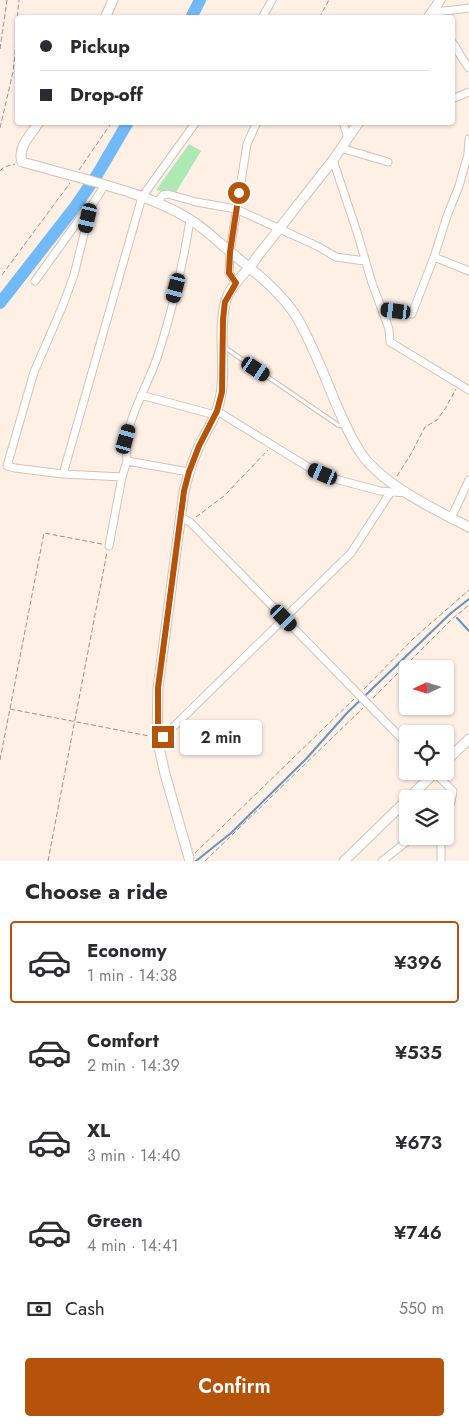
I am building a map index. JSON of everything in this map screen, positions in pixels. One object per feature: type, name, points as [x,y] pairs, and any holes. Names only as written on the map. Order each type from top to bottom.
[{"type":"street","points":[[106,15],[113,0]]},
{"type":"street","points":[[264,15],[272,0]]},
{"type":"street","points":[[430,14],[440,0]]},
{"type":"street","points":[[430,14],[469,8]]},
{"type":"street","points":[[455,46],[469,68]]},
{"type":"street","points":[[455,98],[469,92]]},
{"type":"street","points":[[37,125],[21,148],[20,156],[22,162],[105,185],[142,197],[178,212],[250,268],[282,297],[295,316],[312,348],[351,438],[363,456],[377,472],[392,483],[450,518],[469,527]]},
{"type":"street","points":[[63,474],[142,197],[194,125]]},
{"type":"street","points":[[236,283],[229,273],[230,252],[246,144],[255,125]]},
{"type":"street","points":[[344,125],[348,138]]},
{"type":"street","points":[[188,860],[165,774],[158,738],[158,688],[184,491],[189,472],[199,446],[216,413],[222,392],[225,302],[236,283],[250,268],[333,160],[356,125]]},
{"type":"street","points":[[382,310],[412,314],[459,186],[468,154],[469,139]]},
{"type":"street","points":[[341,148],[388,162]]},
{"type":"street","points":[[333,160],[372,284],[389,329],[390,342],[469,390]]},
{"type":"street","points":[[105,185],[92,205],[74,275],[34,372],[7,466],[63,474],[122,477]]},
{"type":"street","points":[[156,203],[163,195],[168,194],[196,202],[236,209],[336,256],[365,261]]},
{"type":"street","points":[[36,281],[80,217],[90,211]]},
{"type":"street","points":[[109,546],[122,477],[127,461],[126,439],[136,404],[158,356],[180,273],[190,220]]},
{"type":"street","points":[[434,256],[469,272]]},
{"type":"street","points":[[141,395],[216,413],[308,467],[339,480],[390,493],[408,493]]},
{"type":"street","points":[[127,461],[189,472]]},
{"type":"street","points":[[450,518],[469,480]]},
{"type":"street","points":[[158,738],[163,737],[351,553],[390,493]]},
{"type":"street","points":[[180,517],[190,522],[399,736]]},
{"type":"street","points":[[454,753],[469,739]]},
{"type":"street","points":[[417,790],[426,780]]},
{"type":"street","points":[[442,780],[452,790]]},
{"type":"street","points":[[344,861],[399,808]]},
{"type":"street","points":[[382,861],[402,845]]},
{"type":"street","points":[[440,845],[441,861]]},
{"type":"lane","points":[[223,346],[338,425],[346,426]]},
{"type":"path","points":[[0,49],[7,0]]},
{"type":"path","points":[[18,15],[20,0]]},
{"type":"path","points":[[321,15],[329,0]]},
{"type":"path","points":[[0,128],[15,55]]},
{"type":"path","points":[[2,275],[78,177],[110,125]]},
{"type":"path","points":[[0,171],[4,167],[22,162]]},
{"type":"path","points":[[392,483],[411,454],[425,427],[437,420],[459,384]]},
{"type":"path","points":[[190,522],[224,496],[273,446]]},
{"type":"path","points":[[0,760],[44,534],[109,546],[48,861]]},
{"type":"path","points":[[188,860],[415,637],[469,590]]},
{"type":"path","points":[[205,861],[452,619],[469,605]]},
{"type":"path","points":[[9,709],[158,738]]},
{"type":"green space","points":[[189,144],[201,151],[175,194],[156,190]]},
{"type":"waterway","points":[[192,15],[200,0]]},
{"type":"waterway","points":[[0,303],[75,207],[97,175],[126,125]]},
{"type":"waterway","points":[[196,861],[231,833],[306,759],[347,713],[451,613],[469,599]]},
{"type":"waterway","points":[[457,618],[469,631]]},
{"type":"route","points":[[163,737],[158,738],[158,688],[182,504],[189,472],[199,446],[217,411],[222,392],[223,319],[225,302],[236,283],[229,273],[230,252],[239,193]]}]
